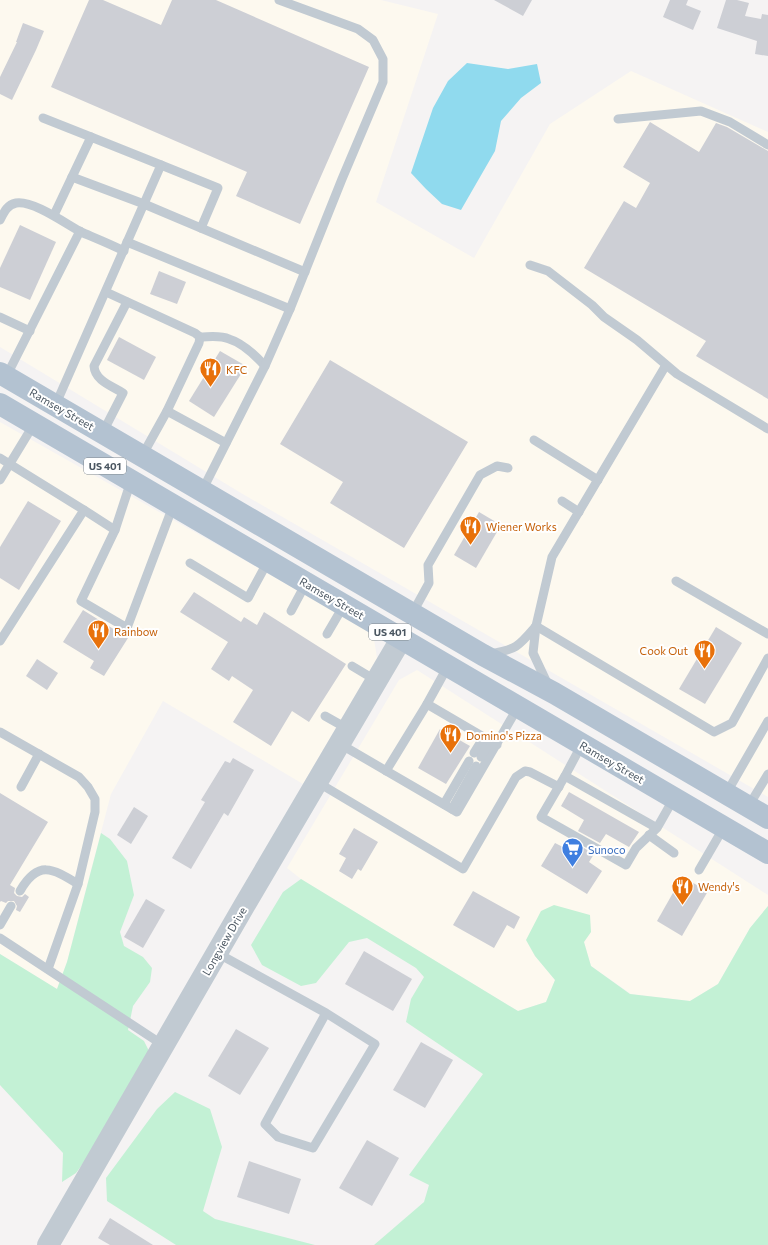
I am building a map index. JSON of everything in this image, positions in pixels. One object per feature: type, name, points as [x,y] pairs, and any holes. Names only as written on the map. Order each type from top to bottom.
[{"type":"main road","name":"Ramsey Street","points":[[3,375],[103,432],[412,614],[483,655],[554,693],[768,818]]},
{"type":"main road","name":"Ramsey Street","points":[[0,404],[768,853]]},
{"type":"main road","points":[[724,827],[726,794]]},
{"type":"main road","points":[[724,827],[748,807]]},
{"type":"street","name":"Longview Drive","points":[[48,1245],[163,1045],[402,639]]},
{"type":"lane","points":[[202,491],[264,366],[290,309],[383,82],[383,59],[373,40],[358,29],[279,0]]},
{"type":"lane","points":[[618,119],[701,111],[730,122],[768,145]]},
{"type":"lane","points":[[43,118],[218,188],[201,228]]},
{"type":"lane","points":[[54,216],[91,137]]},
{"type":"lane","points":[[55,406],[161,165]]},
{"type":"lane","points":[[72,177],[144,204],[305,272]]},
{"type":"lane","points":[[0,220],[5,208],[16,203],[26,203],[54,216],[80,231],[290,309]]},
{"type":"lane","points":[[3,375],[30,331],[80,231]]},
{"type":"lane","points":[[530,265],[548,271],[592,305],[604,317],[637,340],[677,374],[768,429]]},
{"type":"lane","points":[[106,292],[195,333],[200,338]]},
{"type":"lane","points":[[103,432],[123,393],[99,378],[95,372],[94,366],[127,302]]},
{"type":"lane","points":[[0,317],[30,331]]},
{"type":"lane","points":[[200,338],[216,336],[229,338],[256,356],[264,366]]},
{"type":"lane","points":[[142,456],[167,411],[200,338]]},
{"type":"lane","points":[[554,693],[545,680],[533,653],[536,626],[552,557],[666,365]]},
{"type":"lane","points":[[167,411],[226,443]]},
{"type":"lane","points":[[0,480],[34,424]]},
{"type":"lane","points":[[534,440],[598,480]]},
{"type":"lane","points":[[0,458],[115,530]]},
{"type":"lane","points":[[412,614],[429,583],[428,565],[480,475],[497,466],[508,468]]},
{"type":"lane","points":[[131,481],[115,530],[81,601],[127,628],[173,506]]},
{"type":"lane","points":[[562,501],[579,512]]},
{"type":"lane","points":[[0,641],[84,510]]},
{"type":"lane","points":[[190,563],[248,598],[268,561]]},
{"type":"lane","points":[[676,581],[768,634]]},
{"type":"lane","points":[[291,611],[306,583]]},
{"type":"lane","points":[[327,634],[344,605]]},
{"type":"lane","points":[[483,655],[508,651],[520,644],[536,626]]},
{"type":"lane","points":[[536,626],[714,732],[732,723],[768,658]]},
{"type":"lane","points":[[352,666],[377,681]]},
{"type":"lane","points":[[386,771],[427,704],[448,666]]},
{"type":"lane","points":[[427,704],[490,741]]},
{"type":"lane","points":[[448,807],[475,759],[518,707]]},
{"type":"lane","points":[[325,716],[344,737],[386,771],[457,812],[490,741]]},
{"type":"lane","points":[[726,794],[768,721]]},
{"type":"lane","points":[[0,732],[79,777],[88,787],[95,799],[96,812],[78,884],[48,969]]},
{"type":"lane","points":[[582,744],[541,817],[626,865],[636,848],[657,828],[674,798]]},
{"type":"lane","points":[[22,787],[39,754]]},
{"type":"lane","points":[[317,782],[463,869],[516,777],[524,771],[530,772],[559,787]]},
{"type":"lane","points":[[748,807],[768,774]]},
{"type":"lane","points":[[565,776],[657,828]]},
{"type":"lane","points":[[699,870],[724,827]]},
{"type":"lane","points":[[649,835],[674,853]]},
{"type":"lane","points":[[20,891],[26,881],[34,873],[47,869],[57,871],[78,884]]},
{"type":"lane","points":[[0,925],[11,906]]},
{"type":"lane","points":[[0,938],[163,1045]]},
{"type":"lane","points":[[217,953],[326,1013],[375,1044],[313,1148],[278,1137],[265,1124],[326,1013]]},
{"type":"shaded area","points":[[0,0],[381,0],[438,14],[376,202],[474,258],[550,124],[631,71],[768,132],[768,797],[241,493],[0,347]]},
{"type":"shaded area","points":[[0,422],[373,633],[377,658],[303,784],[163,701],[111,794],[67,962],[57,989],[0,954]]},
{"type":"shaded area","points":[[417,670],[768,895],[768,906],[750,928],[718,984],[690,1001],[631,994],[591,966],[584,942],[591,932],[535,956],[555,980],[546,1002],[518,1011],[301,879],[287,868],[399,680]]},
{"type":"green space","points":[[101,833],[110,839],[127,861],[134,895],[120,932],[124,946],[143,957],[152,968],[150,982],[133,1006],[128,1030],[144,1041],[151,1055],[92,1151],[76,1173],[62,1182],[63,1153],[0,1085],[0,954],[57,989],[67,962]]},
{"type":"green space","points":[[301,879],[518,1011],[546,1002],[555,980],[535,956],[526,940],[541,911],[554,905],[590,915],[591,932],[584,942],[591,966],[630,994],[690,1001],[718,984],[750,928],[768,906],[768,1245],[374,1245],[424,1202],[429,1185],[409,1175],[483,1074],[406,1022],[411,999],[424,977],[416,968],[367,938],[349,942],[316,983],[301,986],[262,965],[251,945],[283,892]]},
{"type":"green space","points":[[175,1092],[210,1109],[222,1147],[203,1211],[215,1219],[315,1245],[176,1245],[107,1201],[106,1178],[157,1109]]},
{"type":"water","points":[[467,63],[508,69],[537,64],[541,83],[521,98],[501,121],[495,151],[461,210],[442,204],[411,173],[433,108],[448,81]]},
{"type":"building","points":[[89,0],[103,0],[161,25],[172,0],[216,0],[369,67],[300,224],[236,196],[247,172],[51,87]]},
{"type":"building","points":[[494,0],[532,0],[523,16]]},
{"type":"building","points":[[670,0],[688,0],[686,5],[701,11],[693,30],[663,17]]},
{"type":"building","points":[[726,0],[737,0],[749,3],[745,16],[761,19],[762,14],[768,15],[768,56],[755,54],[757,41],[717,28]]},
{"type":"building","points":[[23,23],[44,31],[12,100],[0,94],[0,77],[17,42]]},
{"type":"building","points":[[650,122],[699,152],[716,123],[727,127],[768,151],[768,399],[696,356],[706,341],[584,268],[624,201],[636,208],[650,183],[623,167]]},
{"type":"building","points":[[20,225],[56,242],[30,300],[0,287],[0,268]]},
{"type":"building","points":[[159,271],[186,282],[177,304],[150,294]]},
{"type":"building","points":[[119,337],[156,357],[144,380],[107,360]]},
{"type":"building","points":[[220,351],[246,366],[214,417],[189,401]]},
{"type":"building","points":[[330,360],[468,442],[404,548],[330,503],[343,482],[280,444]]},
{"type":"building","points":[[28,501],[61,521],[19,590],[0,578],[0,547]]},
{"type":"building","points":[[479,512],[501,525],[476,568],[454,555]]},
{"type":"building","points":[[194,592],[241,622],[244,617],[257,625],[264,612],[346,664],[309,722],[292,711],[271,746],[233,722],[253,690],[232,676],[229,681],[211,669],[228,642],[180,612]]},
{"type":"building","name":"Rainbow","points":[[83,610],[128,638],[104,676],[90,668],[94,661],[63,642]]},
{"type":"building","points":[[716,627],[742,643],[705,704],[679,689]]},
{"type":"building","points":[[37,659],[58,673],[47,690],[26,676]]},
{"type":"building","name":"Domino's Pizza","points":[[440,729],[470,746],[446,784],[418,768]]},
{"type":"building","points":[[233,758],[254,770],[228,816],[224,813],[191,869],[172,858],[205,802],[201,800],[225,761],[230,763]]},
{"type":"building","points":[[569,792],[639,832],[629,847],[606,834],[600,843],[578,831],[584,820],[561,806]]},
{"type":"building","points":[[0,793],[48,822],[10,885],[15,888],[14,893],[17,896],[22,897],[25,894],[29,897],[20,912],[16,910],[17,906],[14,901],[8,901],[6,903],[0,902]]},
{"type":"building","points":[[134,807],[148,816],[131,844],[117,835]]},
{"type":"building","points":[[354,828],[378,842],[361,871],[358,869],[352,879],[339,871],[346,858],[339,854]]},
{"type":"building","name":"Sunoco","points":[[572,841],[594,854],[589,862],[602,871],[587,894],[541,866],[555,843],[567,849]]},
{"type":"building","name":"Wendy's","points":[[682,877],[708,891],[682,936],[657,921]]},
{"type":"building","points":[[473,891],[520,917],[514,929],[507,925],[494,948],[453,925]]},
{"type":"building","points":[[146,899],[165,910],[143,948],[124,937]]},
{"type":"building","points":[[364,951],[412,979],[393,1011],[345,984]]},
{"type":"building","points":[[236,1029],[269,1048],[240,1095],[208,1076]]},
{"type":"building","points":[[421,1042],[453,1060],[425,1108],[393,1090]]},
{"type":"building","points":[[367,1140],[399,1158],[372,1206],[339,1188]]},
{"type":"building","points":[[249,1161],[301,1179],[289,1214],[237,1197]]},
{"type":"building","points":[[110,1218],[153,1245],[110,1245],[98,1238]]},
{"type":"place","name":"KFC","points":[[211,388]]},
{"type":"place","name":"Wiener Works","points":[[471,546]]},
{"type":"place","name":"Rainbow","points":[[99,650]]},
{"type":"place","name":"Cook Out","points":[[704,670]]},
{"type":"place","name":"Domino's Pizza","points":[[451,754]]},
{"type":"place","name":"Sunoco","points":[[572,868]]},
{"type":"place","name":"Wendy's","points":[[682,906]]}]
